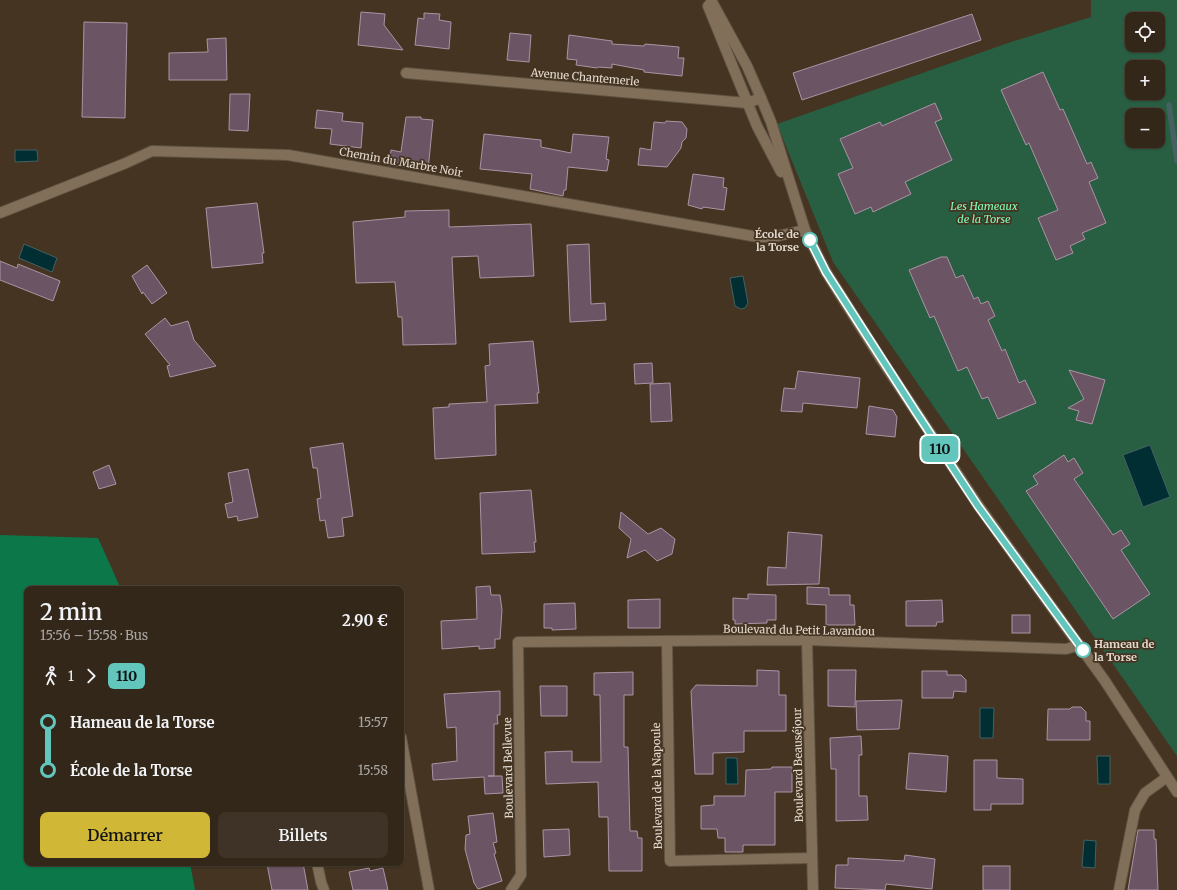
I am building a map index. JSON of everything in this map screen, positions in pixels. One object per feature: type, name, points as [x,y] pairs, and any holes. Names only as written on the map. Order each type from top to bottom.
[{"type":"street","points":[[706,0],[757,126],[792,190]]},
{"type":"street","points":[[711,0],[747,66],[761,98],[771,122],[805,230],[826,272],[881,359],[978,506],[1080,645],[1177,792]]},
{"type":"street","name":"Avenue Chantemerle","points":[[406,74],[747,103],[761,98]]},
{"type":"street","name":"Chemin du Marbre Noir","points":[[0,213],[126,163],[152,151],[288,155],[758,237],[773,237],[805,230]]},
{"type":"street","name":"Boulevard du Petit Lavandou","points":[[518,642],[807,640],[1066,649],[1080,645]]},
{"type":"street","name":"Boulevard Beauséjour","points":[[807,640],[813,890]]},
{"type":"street","name":"Boulevard de la Napoule","points":[[667,641],[670,861],[812,858]]},
{"type":"street","name":"Boulevard Bellevue","points":[[511,890],[521,875],[518,642]]},
{"type":"street","points":[[404,753],[429,890]]},
{"type":"street","points":[[1119,890],[1135,810],[1145,793],[1167,776]]},
{"type":"street","points":[[318,866],[324,890]]},
{"type":"green space","name":"Les Hameaux de la Torse","points":[[1091,0],[1177,0],[1177,756],[833,262],[777,124],[1008,43],[1091,17]]},
{"type":"green space","points":[[0,535],[98,538],[120,586],[24,586],[24,866],[191,866],[195,890],[0,890]]},
{"type":"water","points":[[15,150],[37,150],[38,161],[15,162]]},
{"type":"water","points":[[24,244],[57,258],[52,272],[19,258]]},
{"type":"water","points":[[743,276],[748,303],[745,308],[741,309],[735,306],[730,278]]},
{"type":"water","points":[[1150,445],[1170,497],[1143,507],[1123,455]]},
{"type":"water","points":[[980,708],[994,708],[993,738],[980,738]]},
{"type":"water","points":[[1097,756],[1110,756],[1110,784],[1098,784]]},
{"type":"water","points":[[726,758],[737,758],[738,784],[726,784]]},
{"type":"water","points":[[1084,840],[1096,841],[1095,868],[1082,867]]},
{"type":"building","points":[[361,12],[385,14],[384,25],[403,50],[358,45]]},
{"type":"building","points":[[424,13],[440,14],[439,20],[451,22],[449,49],[415,45],[418,18],[424,19]]},
{"type":"building","points":[[972,14],[981,40],[802,100],[793,73]]},
{"type":"building","points":[[84,22],[127,23],[125,118],[82,117]]},
{"type":"building","points":[[510,33],[531,35],[529,62],[507,60]]},
{"type":"building","points":[[569,35],[612,41],[612,44],[644,46],[645,44],[679,47],[678,58],[684,58],[682,76],[644,72],[644,70],[612,64],[612,68],[597,68],[576,65],[577,60],[567,59]]},
{"type":"building","points":[[226,38],[227,80],[169,80],[169,53],[208,52],[207,39]]},
{"type":"building","points":[[1043,72],[1060,110],[1063,109],[1087,164],[1091,162],[1098,178],[1089,182],[1106,223],[1082,233],[1085,239],[1070,246],[1073,253],[1056,260],[1038,218],[1058,210],[1029,143],[1026,145],[1001,90]]},
{"type":"building","points":[[230,94],[250,94],[248,131],[229,130]]},
{"type":"building","points":[[935,103],[942,119],[935,122],[952,160],[905,182],[911,194],[873,212],[871,207],[855,214],[838,174],[853,168],[840,139],[880,122],[882,126]]},
{"type":"building","points":[[317,110],[343,113],[342,121],[363,123],[361,148],[330,144],[332,129],[315,128]]},
{"type":"building","points":[[406,117],[421,117],[421,119],[433,120],[428,170],[389,165],[391,150],[401,152]]},
{"type":"building","points":[[666,121],[682,122],[687,129],[686,138],[682,142],[681,148],[667,167],[638,165],[640,148],[651,150],[654,122],[665,123]]},
{"type":"building","points":[[484,134],[541,140],[541,147],[571,153],[573,134],[609,137],[606,159],[609,160],[607,171],[568,167],[566,190],[564,190],[563,196],[530,189],[532,174],[480,169]]},
{"type":"building","points":[[693,174],[724,178],[723,187],[727,188],[724,210],[703,207],[702,209],[688,205]]},
{"type":"building","points":[[257,203],[264,253],[262,253],[263,263],[212,268],[206,208]]},
{"type":"building","points":[[449,210],[449,227],[531,224],[534,276],[480,278],[478,256],[452,257],[456,344],[403,345],[402,317],[398,317],[395,282],[356,283],[353,222],[405,217],[405,211]]},
{"type":"building","points":[[589,244],[591,304],[605,303],[606,320],[570,322],[567,245]]},
{"type":"building","points":[[941,257],[947,257],[956,278],[963,275],[974,299],[978,297],[981,304],[988,301],[995,316],[988,320],[1002,351],[1005,349],[1019,383],[1025,380],[1036,403],[998,419],[988,397],[982,399],[967,367],[958,371],[934,316],[930,318],[909,270]]},
{"type":"building","points":[[0,261],[17,268],[18,264],[60,281],[53,301],[0,280]]},
{"type":"building","points":[[147,265],[167,293],[152,304],[143,292],[142,294],[132,276]]},
{"type":"building","points":[[165,318],[171,326],[188,321],[194,340],[216,366],[170,377],[167,366],[170,365],[145,334]]},
{"type":"building","points":[[533,341],[539,393],[537,393],[538,403],[495,405],[496,455],[435,459],[433,408],[449,407],[449,404],[487,402],[485,366],[490,365],[489,344]]},
{"type":"building","points":[[652,363],[653,383],[635,384],[634,364]]},
{"type":"building","points":[[1069,370],[1105,380],[1092,424],[1076,420],[1079,411],[1068,408],[1084,399]]},
{"type":"building","points":[[798,371],[860,378],[857,408],[803,403],[802,412],[781,411],[784,388],[795,389]]},
{"type":"building","points":[[670,383],[672,421],[651,422],[650,384]]},
{"type":"building","points":[[869,406],[893,410],[897,417],[895,437],[866,434]]},
{"type":"building","points":[[343,443],[353,516],[342,518],[344,536],[328,538],[325,520],[320,521],[317,499],[321,498],[317,468],[313,468],[310,448]]},
{"type":"building","points":[[1064,455],[1068,462],[1074,458],[1083,473],[1074,479],[1113,535],[1121,530],[1130,544],[1121,550],[1150,594],[1113,619],[1026,491],[1038,484],[1033,476]]},
{"type":"building","points":[[109,465],[116,484],[99,489],[93,472]]},
{"type":"building","points":[[248,469],[258,517],[238,521],[237,516],[228,518],[225,504],[233,502],[228,473]]},
{"type":"building","points":[[531,490],[536,542],[534,542],[535,552],[482,554],[480,493]]},
{"type":"building","points":[[621,512],[648,534],[661,528],[675,539],[672,554],[657,561],[645,550],[627,558],[631,539],[619,528]]},
{"type":"building","points":[[788,532],[822,535],[819,584],[767,585],[768,567],[786,568]]},
{"type":"building","points":[[490,586],[491,595],[500,595],[502,610],[500,639],[495,639],[495,648],[479,649],[479,646],[442,649],[441,621],[477,619],[476,587]]},
{"type":"building","points":[[807,587],[829,588],[829,595],[850,595],[850,605],[854,605],[855,625],[826,625],[826,605],[807,604]]},
{"type":"building","points":[[748,594],[776,595],[776,620],[767,620],[767,623],[735,624],[735,620],[733,620],[733,598],[748,599]]},
{"type":"building","points":[[660,599],[660,628],[628,628],[628,600]]},
{"type":"building","points":[[942,600],[943,622],[937,622],[936,626],[906,626],[906,601]]},
{"type":"building","points":[[575,603],[576,629],[552,630],[552,628],[544,628],[544,604]]},
{"type":"building","points":[[1012,615],[1030,615],[1030,633],[1012,633]]},
{"type":"building","points":[[757,670],[779,671],[779,695],[786,695],[786,731],[744,731],[744,752],[713,753],[713,774],[695,774],[691,691],[696,685],[757,686]]},
{"type":"building","points":[[828,670],[856,670],[855,707],[828,706]]},
{"type":"building","points":[[922,671],[947,671],[947,675],[961,675],[966,680],[966,692],[954,691],[953,698],[922,698]]},
{"type":"building","points":[[633,672],[633,695],[624,695],[624,747],[628,747],[630,831],[637,831],[638,838],[642,838],[642,871],[609,871],[608,817],[599,817],[598,782],[546,784],[545,752],[572,751],[572,762],[601,762],[600,695],[594,695],[594,673]]},
{"type":"building","points":[[540,686],[567,686],[567,716],[541,716]]},
{"type":"building","points":[[500,691],[500,715],[497,715],[498,724],[494,724],[494,776],[502,776],[503,793],[485,794],[484,777],[433,780],[432,764],[457,761],[456,727],[447,728],[444,694]]},
{"type":"building","points":[[902,700],[899,729],[857,730],[856,701]]},
{"type":"building","points":[[1072,707],[1081,707],[1086,712],[1086,721],[1090,721],[1090,740],[1047,740],[1048,709],[1070,709]]},
{"type":"building","points":[[861,736],[862,755],[859,755],[859,796],[867,796],[868,820],[836,821],[836,769],[831,769],[830,738]]},
{"type":"building","points":[[909,753],[948,756],[946,792],[906,789]]},
{"type":"building","points":[[974,760],[997,760],[997,778],[1023,779],[1023,804],[991,804],[991,810],[974,810]]},
{"type":"building","points":[[772,767],[792,767],[792,792],[775,792],[775,845],[743,845],[743,852],[725,852],[725,838],[718,838],[717,829],[701,829],[701,806],[714,805],[714,796],[745,796],[746,770],[771,769]]},
{"type":"building","points":[[493,813],[497,842],[493,843],[496,853],[494,854],[502,881],[478,889],[474,883],[465,849],[466,835],[470,834],[468,816]]},
{"type":"building","points":[[569,829],[570,855],[544,857],[543,830]]},
{"type":"building","points":[[1138,830],[1154,830],[1154,839],[1156,839],[1158,890],[1128,890]]},
{"type":"building","points":[[905,855],[935,859],[932,889],[886,884],[885,890],[835,888],[836,865],[848,865],[848,858],[904,861]]},
{"type":"building","points":[[267,866],[304,866],[308,890],[272,890]]},
{"type":"building","points":[[983,866],[1010,866],[1010,890],[983,890]]},
{"type":"building","points":[[369,868],[370,871],[383,868],[388,890],[353,890],[349,872]]},
{"type":"waterway","points":[[1169,105],[1177,161]]},
{"type":"bus line","name":"110","points":[[810,240],[826,272],[881,359],[978,506],[1083,650]]},
{"type":"place","name":"École de la Torse","points":[[810,240]]},
{"type":"place","name":"Hameau de la Torse","points":[[1083,650]]}]
